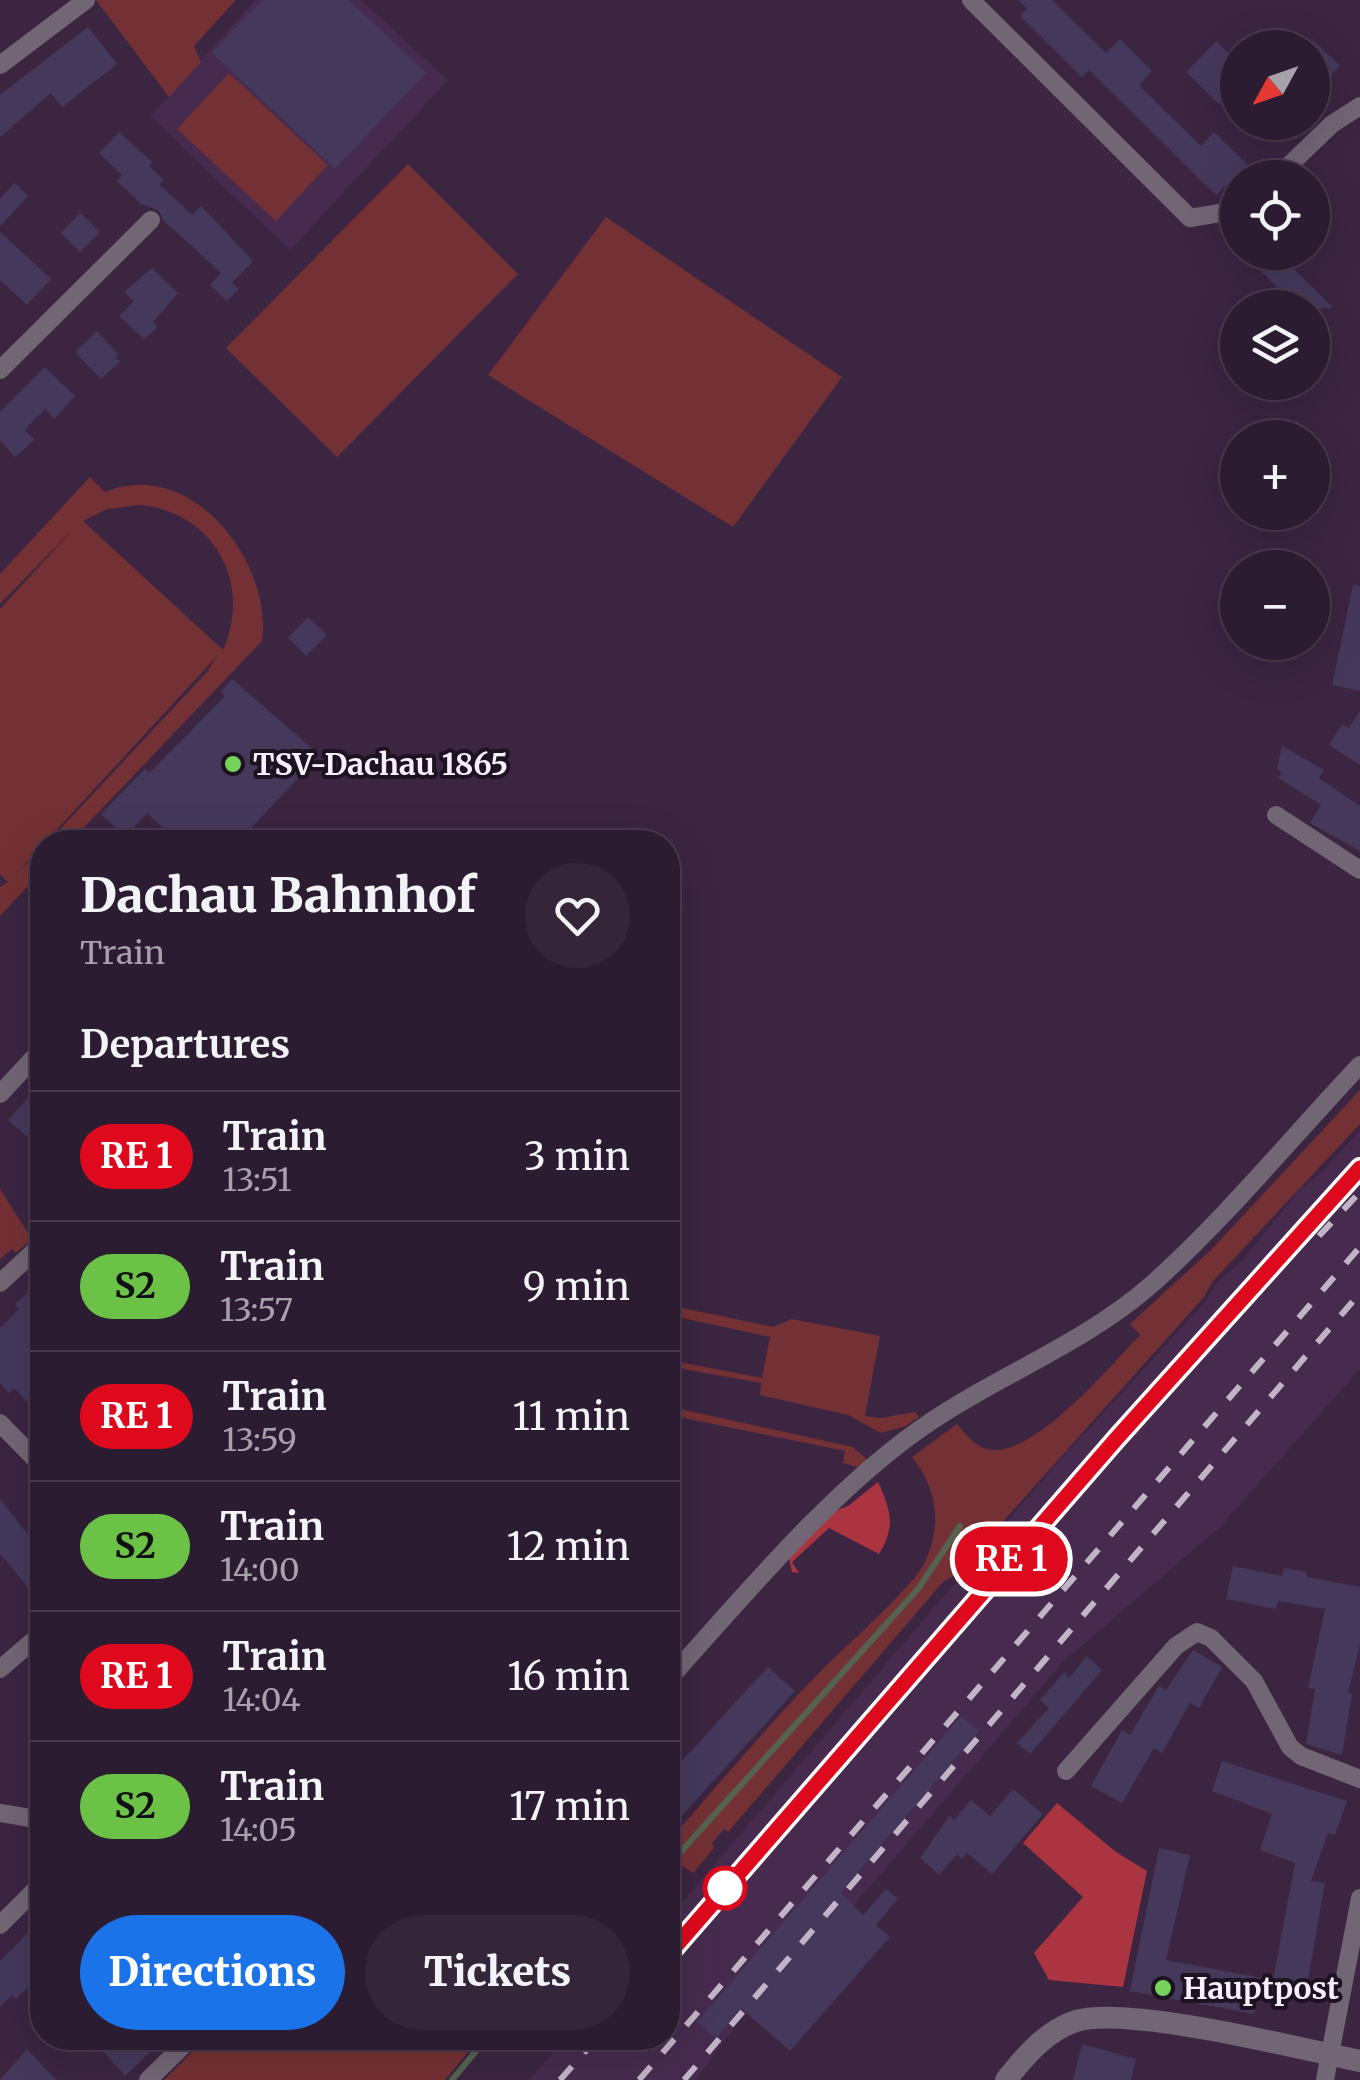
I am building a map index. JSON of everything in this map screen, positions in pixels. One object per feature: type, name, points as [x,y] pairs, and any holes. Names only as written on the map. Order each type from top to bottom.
[{"type":"street","points":[[0,65],[86,0]]},
{"type":"street","points":[[971,0],[1190,218],[1220,213]]},
{"type":"street","points":[[1295,160],[1332,124],[1360,106]]},
{"type":"street","points":[[0,370],[150,220]]},
{"type":"street","points":[[1276,814],[1360,870]]},
{"type":"street","points":[[0,1094],[30,1062]]},
{"type":"street","points":[[680,1667],[774,1565],[888,1453],[956,1405],[1084,1336],[1151,1284],[1360,1065]]},
{"type":"street","points":[[0,1283],[30,1255]]},
{"type":"street","points":[[0,1423],[30,1454]]},
{"type":"street","points":[[1066,1771],[1176,1646],[1197,1632],[1210,1638],[1254,1682],[1290,1747],[1301,1756],[1360,1779]]},
{"type":"street","points":[[0,1669],[30,1643]]},
{"type":"street","points":[[0,1813],[30,1818]]},
{"type":"street","points":[[0,1925],[30,1894]]},
{"type":"street","points":[[1324,2080],[1360,1898]]},
{"type":"street","points":[[1006,2080],[1038,2044],[1072,2022],[1103,2017],[1360,2061]]},
{"type":"street","points":[[148,2080],[179,2050]]},
{"type":"shaded area","points":[[96,0],[236,0],[194,46],[201,62],[169,97]]},
{"type":"shaded area","points":[[255,0],[361,0],[448,80],[290,250],[150,116]]},
{"type":"shaded area","points":[[229,73],[328,165],[276,221],[177,129]]},
{"type":"shaded area","points":[[408,164],[518,274],[337,457],[226,348]]},
{"type":"shaded area","points":[[606,217],[842,377],[733,527],[488,375]]},
{"type":"shaded area","points":[[90,477],[105,492],[137,485],[168,489],[196,503],[220,524],[240,550],[254,580],[262,611],[262,641],[81,830],[59,830],[206,673],[218,655],[56,830],[30,830],[30,859],[14,876],[30,860],[30,884],[0,916],[0,887],[8,882],[0,874],[0,609],[77,525],[0,604],[0,574]],"holes":[[[140,505],[166,510],[206,536],[229,576],[233,600],[231,625],[223,650],[83,521],[107,509]]]},
{"type":"shaded area","points":[[1360,1090],[1360,1124],[1213,1281],[1204,1297],[955,1575],[943,1582],[728,1832],[724,1829],[693,1873],[680,1866],[680,1828],[782,1712],[893,1602],[924,1564],[933,1536],[934,1509],[927,1482],[912,1457],[957,1424],[987,1449],[1005,1449],[1047,1426],[1140,1335],[1130,1324],[1211,1250]]},
{"type":"shaded area","points":[[1360,1130],[1360,1369],[1220,1527],[1064,1661],[806,1961],[798,1956],[734,2028],[695,2080],[529,2080],[555,2050],[680,2050],[680,1905],[1059,1461],[1207,1300],[1216,1283],[1241,1262],[1298,1191],[1323,1171]]},
{"type":"shaded area","points":[[0,1189],[30,1241],[16,1253],[12,1249],[0,1259]]},
{"type":"shaded area","points":[[680,1308],[773,1327],[792,1319],[880,1336],[865,1416],[880,1418],[915,1412],[919,1417],[906,1426],[881,1433],[848,1415],[760,1395],[761,1383],[680,1368],[680,1362],[762,1378],[770,1337],[680,1318]]},
{"type":"shaded area","points":[[680,1409],[853,1447],[869,1461],[861,1468],[843,1463],[845,1451],[680,1417]]},
{"type":"shaded area","points":[[878,1482],[890,1518],[888,1535],[879,1554],[829,1528],[792,1562],[799,1573],[792,1572],[789,1558],[835,1511],[848,1506]]},
{"type":"shaded area","points":[[1057,1803],[1116,1852],[1147,1871],[1123,1987],[1049,1980],[1034,1953],[1083,1897],[1023,1843]]},
{"type":"shaded area","points":[[194,2050],[470,2050],[445,2080],[164,2080]]},
{"type":"building","points":[[262,0],[349,0],[426,73],[335,169],[212,53]]},
{"type":"building","points":[[1018,0],[1052,0],[1106,53],[1120,39],[1152,71],[1139,85],[1201,146],[1214,132],[1243,160],[1220,160],[1220,191],[1216,195],[1089,70],[1082,77],[1020,16],[1027,9]]},
{"type":"building","points":[[88,27],[117,64],[62,107],[51,93],[0,137],[0,95]]},
{"type":"building","points":[[1216,41],[1220,45],[1220,103],[1219,104],[1186,72]]},
{"type":"building","points":[[1330,56],[1340,66],[1330,76]]},
{"type":"building","points":[[119,132],[152,162],[149,166],[164,180],[159,184],[192,215],[201,206],[253,261],[232,283],[239,289],[227,301],[210,285],[221,273],[163,220],[159,211],[141,204],[117,181],[122,175],[99,153]]},
{"type":"building","points":[[15,183],[28,196],[0,226],[0,199]]},
{"type":"building","points":[[80,213],[100,232],[80,252],[61,233]]},
{"type":"building","points":[[0,232],[51,279],[27,305],[0,280]]},
{"type":"building","points":[[152,268],[178,293],[153,322],[158,327],[144,339],[119,316],[134,301],[124,292]]},
{"type":"building","points":[[1260,270],[1295,270],[1315,290],[1274,290],[1277,287]]},
{"type":"building","points":[[97,331],[118,354],[115,357],[120,362],[101,379],[75,352]]},
{"type":"building","points":[[45,367],[75,396],[54,419],[45,409],[25,430],[34,440],[15,457],[0,440],[0,412]]},
{"type":"building","points":[[1353,585],[1360,586],[1360,691],[1332,685]]},
{"type":"building","points":[[308,617],[327,635],[306,656],[288,638]]},
{"type":"building","points":[[232,679],[315,751],[316,759],[249,830],[165,830],[147,813],[131,830],[118,830],[101,814],[145,769],[149,773],[225,696],[221,692]]},
{"type":"building","points":[[1360,711],[1360,765],[1329,745],[1342,724],[1349,728]]},
{"type":"building","points":[[1282,746],[1324,770],[1319,778],[1360,806],[1360,851],[1310,823],[1321,805],[1278,778],[1282,772],[1277,769]]},
{"type":"building","points":[[30,1096],[30,1132],[26,1136],[8,1120]]},
{"type":"building","points":[[30,1291],[30,1405],[14,1388],[9,1393],[0,1383],[0,1328],[19,1309],[15,1304]]},
{"type":"building","points":[[0,1499],[30,1537],[30,1590],[0,1553]]},
{"type":"building","points":[[1233,1566],[1282,1576],[1284,1568],[1307,1572],[1306,1577],[1360,1587],[1360,1644],[1348,1693],[1352,1694],[1342,1755],[1306,1744],[1315,1689],[1308,1688],[1325,1609],[1278,1601],[1276,1609],[1226,1599]]},
{"type":"building","points":[[1193,1650],[1222,1667],[1199,1708],[1190,1703],[1162,1753],[1154,1748],[1122,1803],[1091,1786],[1122,1730],[1130,1735],[1159,1686],[1166,1690]]},
{"type":"building","points":[[1087,1656],[1102,1670],[1030,1754],[1017,1743],[1049,1708],[1040,1700],[1064,1672],[1069,1678]]},
{"type":"building","points":[[768,1667],[795,1691],[680,1818],[680,1763]]},
{"type":"building","points":[[961,1716],[979,1731],[841,1892],[863,1915],[886,1889],[898,1899],[876,1925],[890,1937],[790,2051],[741,2008],[716,2038],[697,2022]]},
{"type":"building","points":[[1222,1761],[1347,1801],[1335,1835],[1328,1833],[1311,1881],[1325,1883],[1304,2002],[1259,1994],[1254,2014],[1130,1991],[1159,1848],[1190,1855],[1166,1960],[1273,1980],[1295,1863],[1260,1850],[1272,1814],[1212,1791]]},
{"type":"building","points":[[1013,1789],[1043,1814],[992,1874],[967,1853],[962,1859],[957,1854],[939,1875],[920,1858],[950,1815],[954,1820],[971,1800],[990,1816]]},
{"type":"building","points":[[30,1931],[30,1985],[16,1999],[12,1995],[0,2007],[0,1961]]},
{"type":"building","points":[[1082,2044],[1136,2059],[1131,2080],[1073,2080]]},
{"type":"building","points":[[27,2049],[40,2063],[56,2080],[0,2080]]},
{"type":"building","points":[[102,2050],[151,2051],[125,2076]]},
{"type":"waterway","points":[[680,1853],[918,1589],[960,1526]]},
{"type":"waterway","points":[[452,2080],[477,2050]]},
{"type":"railway","points":[[680,1941],[1117,1438],[1360,1169]]},
{"type":"railway","points":[[1319,1236],[1360,1192]]},
{"type":"railway","points":[[680,2033],[1360,1247]]},
{"type":"railway","points":[[684,2080],[1360,1293]]},
{"type":"railway","points":[[560,2080],[586,2050]]},
{"type":"railway","points":[[639,2080],[665,2050]]},
{"type":"train","points":[[680,1941],[1117,1438],[1360,1168]]},
{"type":"place","name":"TSV-Dachau 1865","points":[[233,764]]},
{"type":"place","name":"Hauptpost","points":[[1163,1988]]}]
